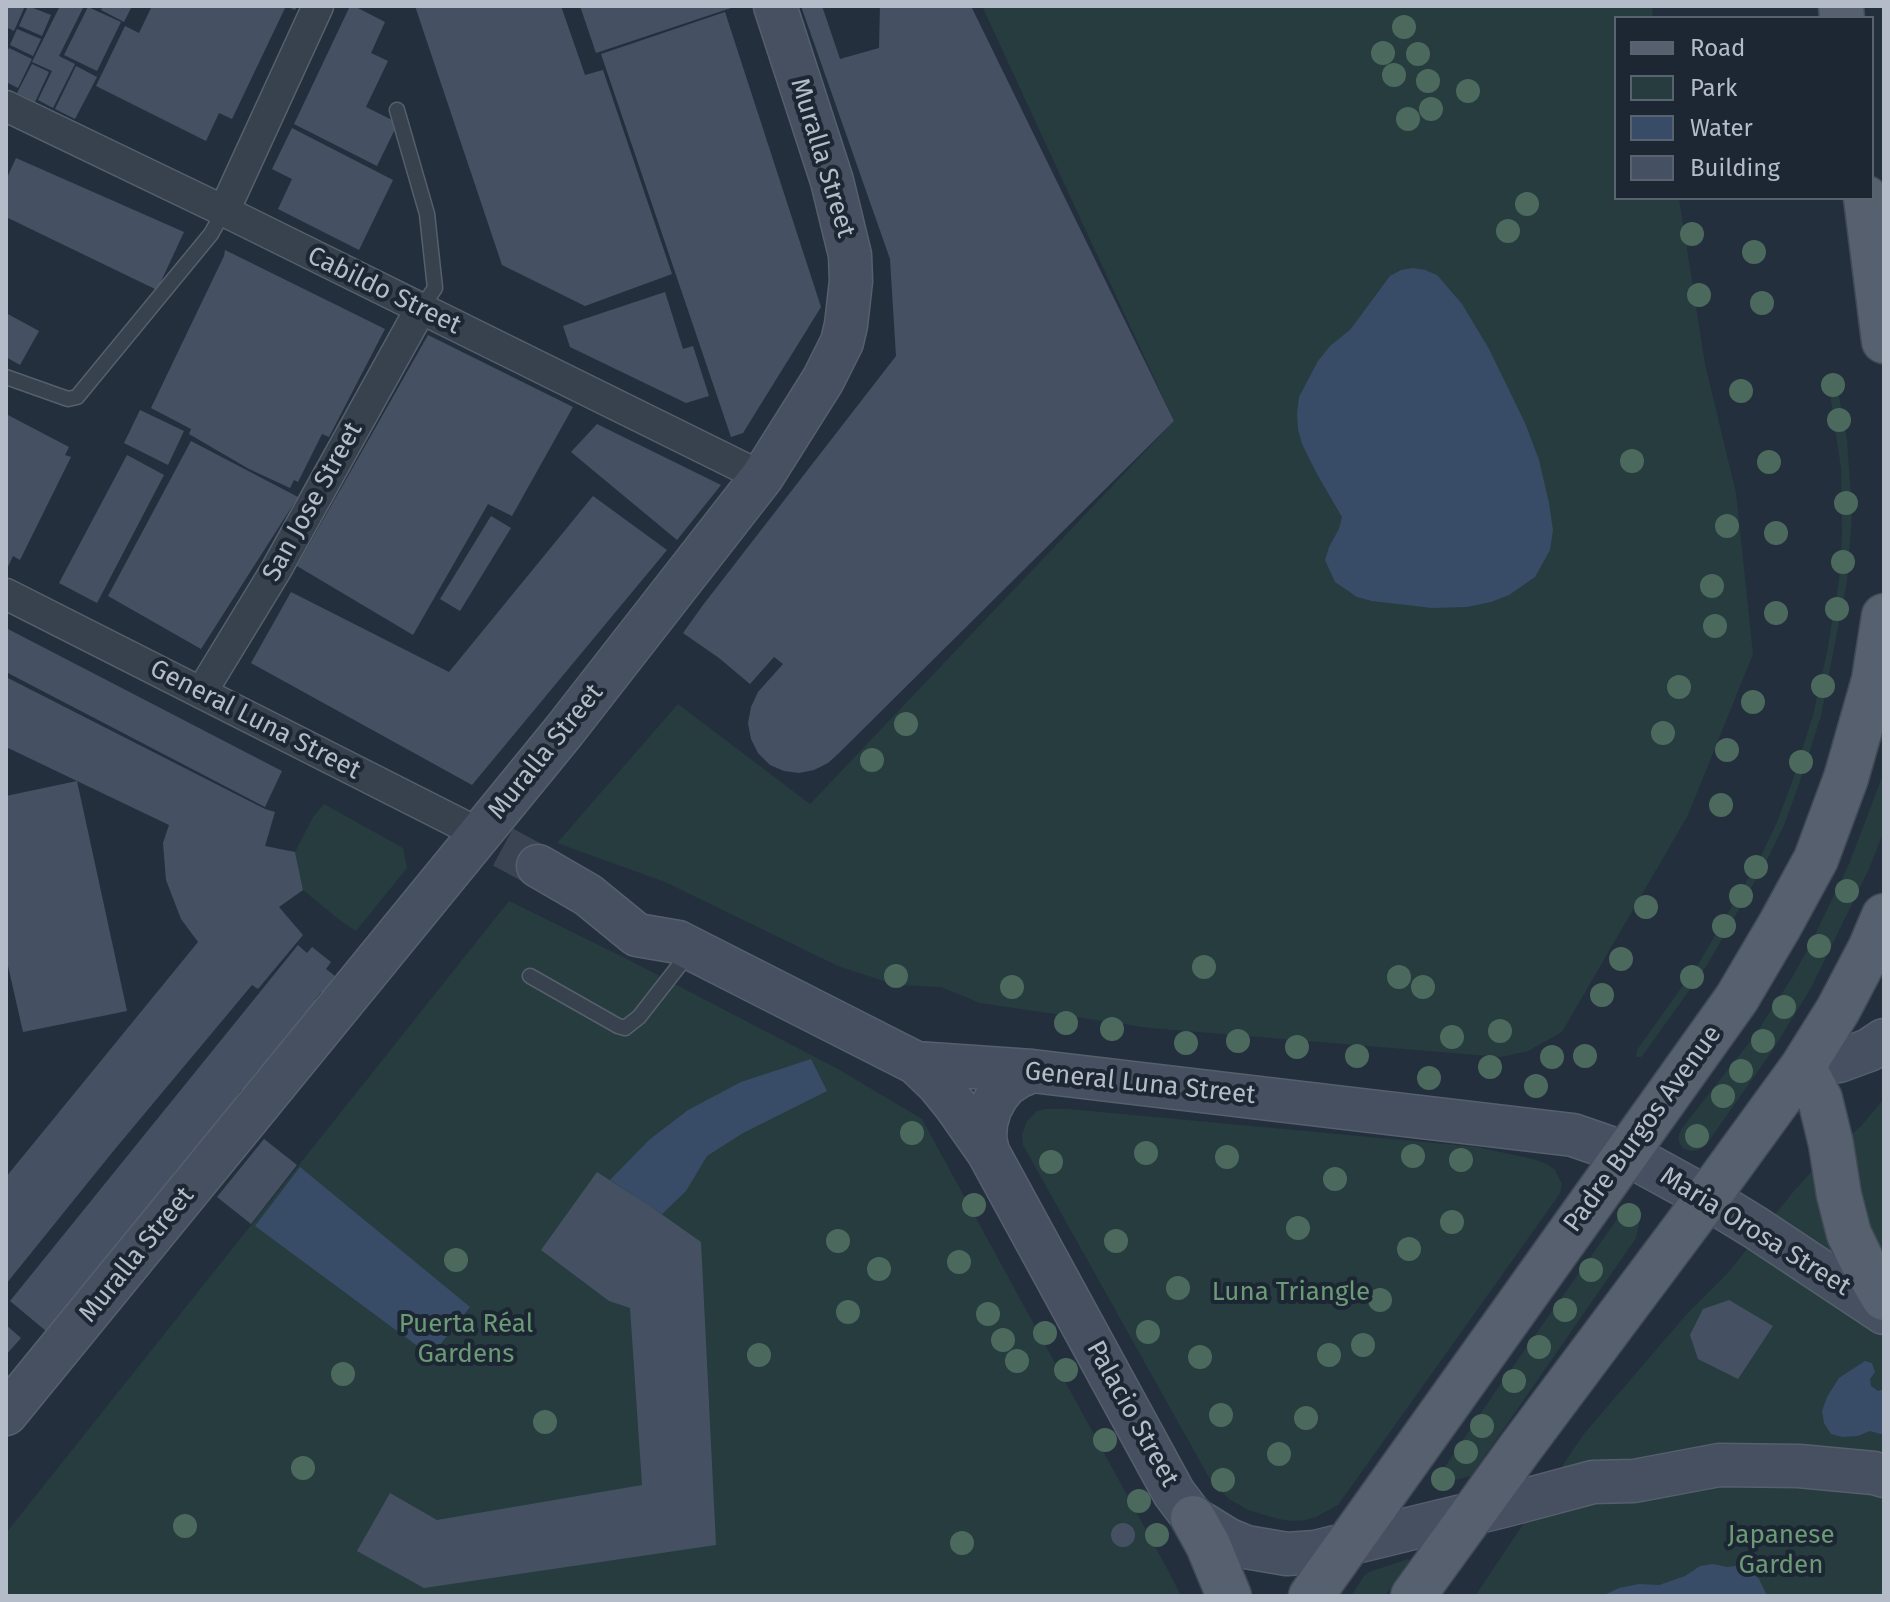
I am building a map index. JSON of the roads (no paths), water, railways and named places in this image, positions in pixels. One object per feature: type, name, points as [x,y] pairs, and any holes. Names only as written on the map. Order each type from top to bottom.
[{"type":"main road","points":[[1866,200],[1884,341]]},
{"type":"main road","name":"Padre Burgos Avenue","points":[[1311,1596],[1737,998],[1816,859],[1846,778],[1874,680],[1884,624]]},
{"type":"main road","points":[[1413,1596],[1803,1066],[1838,1010],[1884,916]]},
{"type":"main road","points":[[1803,1066],[1820,1099],[1849,1234],[1884,1298]]},
{"type":"main road","points":[[1193,1518],[1229,1596]]},
{"type":"street","points":[[224,211],[318,6]]},
{"type":"street","name":"Muralla Street","points":[[6,1414],[507,849],[564,731],[762,477],[823,380],[846,325],[851,281],[850,255],[835,194],[775,6]]},
{"type":"street","name":"Cabildo Street","points":[[6,106],[762,477]]},
{"type":"street","name":"San Jose Street","points":[[201,693],[276,570],[420,310]]},
{"type":"street","name":"General Luna Street","points":[[6,594],[507,849],[588,895],[649,911],[685,946],[916,1063],[1032,1071],[1573,1135],[1625,1153]]},
{"type":"street","points":[[1803,1066],[1839,1061],[1869,1050],[1884,1040]]},
{"type":"street","name":"Palacio Street","points":[[916,1063],[955,1105],[988,1152],[1174,1493],[1193,1518],[1246,1547],[1287,1554],[1315,1552],[1473,1512]]},
{"type":"street","points":[[988,1152],[986,1123],[997,1096],[1006,1085],[1032,1071]]},
{"type":"street","name":"Maria Orosa Street","points":[[1625,1153],[1756,1228],[1884,1313]]},
{"type":"street","points":[[1473,1512],[1593,1482],[1634,1481],[1719,1465],[1799,1466],[1884,1476]]},
{"type":"lane","points":[[397,110],[427,214],[435,288],[420,310]]},
{"type":"lane","points":[[6,377],[68,399],[77,397],[211,234],[224,211]]},
{"type":"lane","points":[[530,976],[625,1028],[639,1017],[685,946]]},
{"type":"water","points":[[1413,268],[1437,275],[1462,304],[1489,349],[1525,423],[1539,460],[1549,503],[1553,530],[1550,550],[1535,577],[1509,595],[1467,607],[1432,608],[1372,601],[1357,597],[1335,582],[1325,560],[1342,517],[1302,444],[1298,429],[1299,397],[1318,361],[1330,346],[1350,330],[1390,276]]},
{"type":"water","points":[[811,1059],[827,1091],[743,1133],[707,1156],[686,1191],[662,1214],[610,1180],[649,1140],[688,1110],[741,1082]]},
{"type":"water","points":[[300,1167],[470,1307],[431,1356],[255,1226]]},
{"type":"water","points":[[1865,1361],[1872,1363],[1875,1372],[1870,1379],[1871,1386],[1878,1391],[1884,1389],[1884,1435],[1870,1431],[1858,1436],[1831,1434],[1824,1423],[1822,1411],[1827,1397],[1839,1378]]},
{"type":"water","points":[[1713,1564],[1727,1567],[1744,1565],[1759,1579],[1767,1596],[1602,1596],[1639,1584],[1659,1585],[1685,1576],[1700,1566]]},
{"type":"tunnel","points":[[503,847],[538,866]]},
{"type":"park label","name":"Luna Triangle","points":[[1291,1293]]},
{"type":"park label","name":"Puerta Réal Gardens","points":[[466,1340]]},
{"type":"park label","name":"Japanese Garden","points":[[1781,1551]]}]
